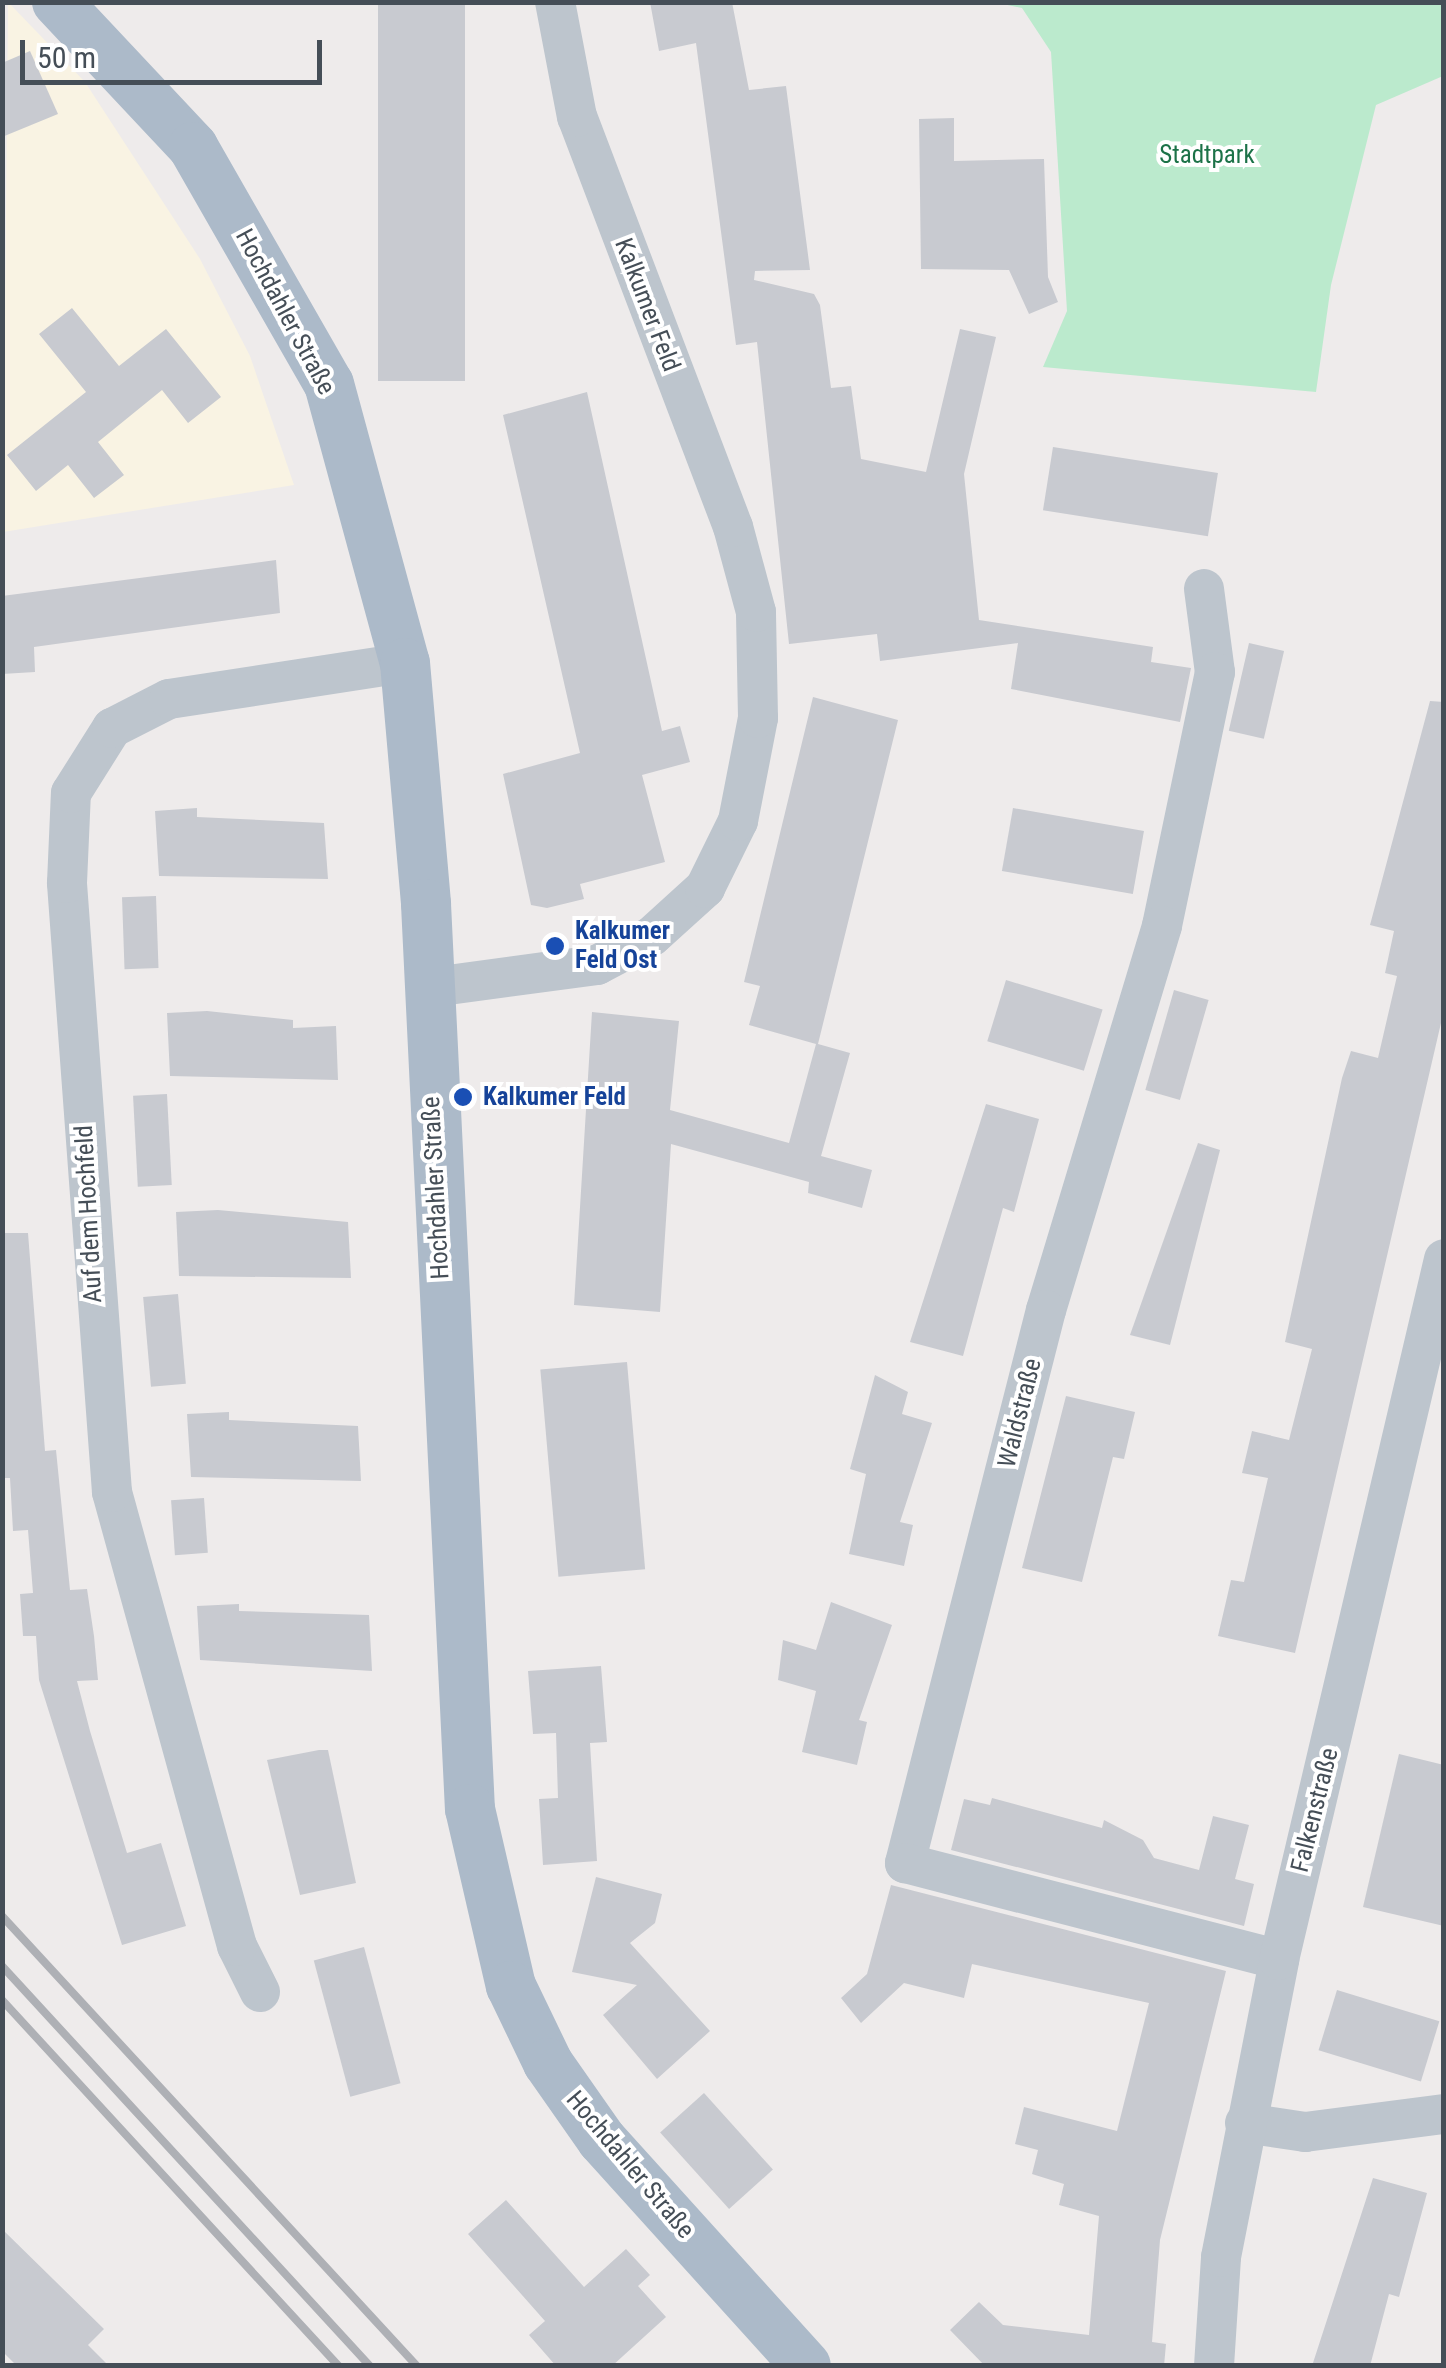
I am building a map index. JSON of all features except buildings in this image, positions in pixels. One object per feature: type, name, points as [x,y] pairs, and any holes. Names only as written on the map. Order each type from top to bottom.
[{"type":"main road","name":"Hochdahler Straße","points":[[57,2],[193,147],[329,384],[405,663],[470,1809],[485,1900],[548,2063],[602,2140],[806,2366]]},
{"type":"street","name":"Kalkumer Feld","points":[[426,988],[596,965],[652,936],[705,888],[730,838],[758,718],[756,612],[733,527],[577,117],[556,2]]},
{"type":"street","name":"Waldstraße","points":[[1204,588],[1216,672],[1162,926],[1046,1310],[904,1863],[1278,1960]]},
{"type":"street","name":"Auf dem Hochfeld","points":[[260,1992],[237,1946],[112,1492],[67,883],[71,793],[112,728],[170,699],[405,663]]},
{"type":"street","name":"Falkenstraße","points":[[1214,2366],[1245,2123],[1278,1960],[1444,1259]]},
{"type":"street","points":[[1245,2123],[1305,2132],[1444,2114]]},
{"type":"shaded area","points":[[8,2],[85,82],[200,259],[250,356],[294,485],[3,532]]},
{"type":"green space","name":"Stadtpark","points":[[998,3],[1443,3],[1443,76],[1376,105],[1331,285],[1316,392],[1043,367],[1067,311],[1051,52],[1022,8]]},
{"type":"railway","points":[[2,1916],[417,2366]]},
{"type":"railway","points":[[2,1966],[370,2366]]},
{"type":"railway","points":[[2,2000],[339,2366]]},
{"type":"place","name":"Kalkumer Feld Ost","points":[[555,946]]},
{"type":"place","name":"Kalkumer Feld","points":[[463,1097]]}]
